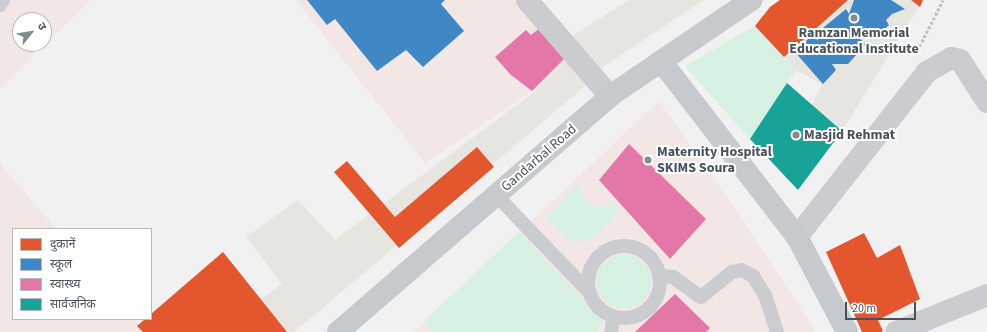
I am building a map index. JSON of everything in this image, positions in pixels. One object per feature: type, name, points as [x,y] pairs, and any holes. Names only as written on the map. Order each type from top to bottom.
[{"type":"main road","name":"Gandarbal Road","points":[[342,331],[610,96],[751,0]]},
{"type":"main road","points":[[661,61],[797,237],[847,332]]},
{"type":"street","points":[[527,0],[610,96]]},
{"type":"street","points":[[797,237],[927,72],[951,58],[960,60],[987,102]]},
{"type":"street","points":[[896,332],[987,295]]},
{"type":"lane","points":[[0,5],[3,0]]},
{"type":"lane","points":[[496,195],[590,293],[604,312],[614,317],[638,316],[649,309],[660,289],[660,276],[649,255],[628,246],[616,247],[596,259],[588,281],[590,293]]},
{"type":"lane","points":[[660,276],[673,277],[701,297],[732,272],[742,270],[753,276],[765,295],[777,332]]},
{"type":"lane","points":[[611,332],[614,317]]},
{"type":"path","points":[[927,72],[917,50],[943,0]]},
{"type":"shaded area","points":[[0,0],[90,0],[52,38],[52,12],[12,12],[12,52],[37,52],[0,89]]},
{"type":"shaded area","points":[[296,0],[519,0],[569,59],[532,91],[425,163]]},
{"type":"shaded area","points":[[629,0],[704,0],[597,71],[569,38]]},
{"type":"shaded area","points":[[780,0],[923,0],[842,131],[812,105],[822,84],[796,70],[755,26],[770,7]]},
{"type":"shaded area","points":[[569,59],[590,82],[294,332],[143,332],[137,326],[144,320],[152,320],[152,313],[223,252],[261,299],[282,284],[246,237],[298,200],[335,240],[529,96]]},
{"type":"shaded area","name":"Maternity Hospital SKIMS Soura","points":[[659,101],[743,220],[816,332],[413,332]]},
{"type":"shaded area","points":[[0,163],[55,228],[12,228],[12,320],[135,320],[145,332],[0,332]]},
{"type":"green space","points":[[755,26],[796,70],[750,139],[685,66]]},
{"type":"green space","points":[[577,186],[588,204],[600,208],[610,204],[620,212],[591,239],[580,241],[570,240],[546,218]]},
{"type":"green space","points":[[519,232],[604,323],[596,332],[434,332],[424,321]]},
{"type":"green space","points":[[619,254],[629,254],[639,258],[647,266],[651,276],[651,286],[647,296],[639,304],[629,308],[619,308],[609,304],[601,296],[597,286],[597,276],[601,266],[609,258]]},
{"type":"building: दुकानें","points":[[780,0],[848,0],[784,57],[755,26],[770,7]]},
{"type":"building: दुकानें","points":[[911,0],[923,0],[920,7]]},
{"type":"building: दुकानें","points":[[477,147],[494,167],[399,248],[334,172],[347,161],[395,217]]},
{"type":"building: दुकानें","points":[[864,233],[877,258],[900,245],[920,299],[878,320],[883,331],[881,332],[862,332],[826,252]]},
{"type":"building: दुकानें","points":[[223,252],[287,332],[143,332],[137,326],[144,320],[152,320],[152,313]]},
{"type":"building: स्कूल","points":[[307,0],[445,0],[441,4],[464,31],[423,67],[406,50],[377,71],[335,19],[327,25]]},
{"type":"building: स्कूल","points":[[854,0],[891,0],[905,9],[892,14],[886,20],[889,25],[875,38],[858,37],[866,44],[848,64],[832,64],[836,70],[823,84],[794,51],[813,35],[818,41],[818,32],[846,9],[849,14]]},
{"type":"building: स्वास्थ्य","points":[[541,27],[567,56],[532,91],[511,75],[495,57],[526,30],[531,35]]},
{"type":"building: स्वास्थ्य","points":[[629,144],[706,219],[670,259],[599,180]]},
{"type":"building: स्वास्थ्य","points":[[675,294],[710,328],[706,332],[635,332]]},
{"type":"building: सार्वजनिक","name":"Masjid Rehmat","points":[[787,83],[842,131],[798,190],[750,139]]},
{"type":"place","name":"Ramzan Memorial Educational Institute","points":[[854,18]]},
{"type":"place","name":"Masjid Rehmat","points":[[796,135]]},
{"type":"place","name":"Maternity Hospital SKIMS Soura","points":[[648,160]]}]
